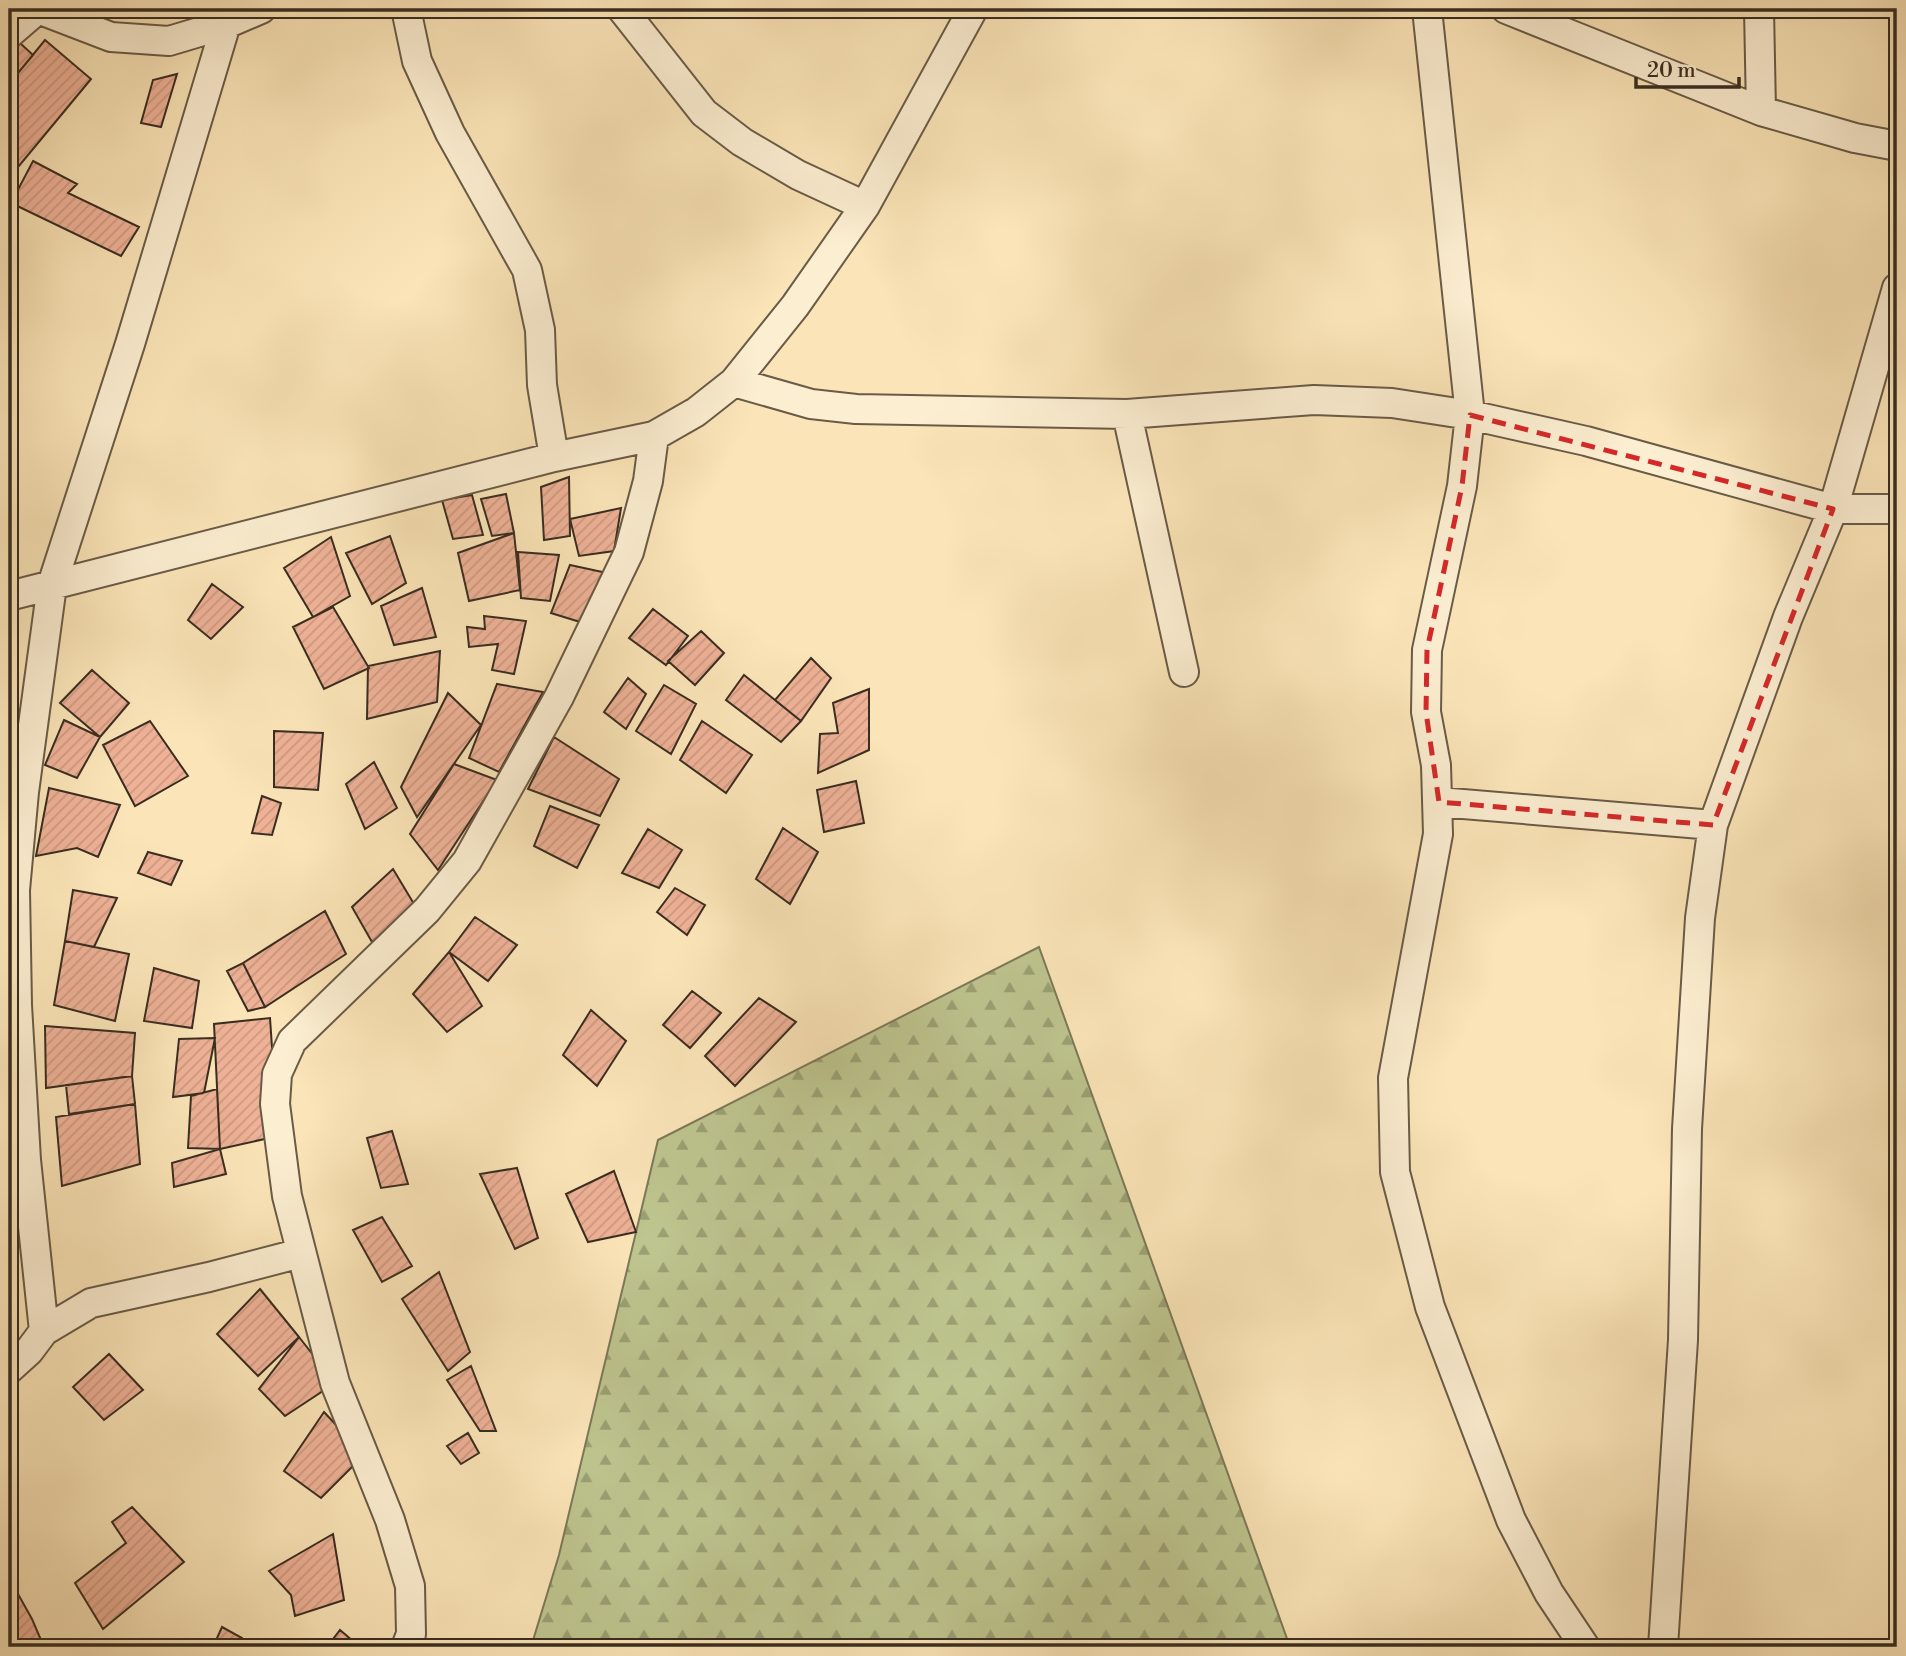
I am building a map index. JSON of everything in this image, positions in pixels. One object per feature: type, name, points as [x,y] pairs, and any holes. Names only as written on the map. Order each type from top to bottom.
[{"type":"street","points":[[9,34],[38,9],[111,37],[169,41],[226,24],[261,9]]},
{"type":"street","points":[[406,9],[417,61],[450,133],[527,270],[540,330],[542,385],[554,457]]},
{"type":"street","points":[[622,9],[704,113],[742,142],[798,175],[865,206]]},
{"type":"street","points":[[9,596],[554,457],[654,436],[696,412],[733,382],[795,306],[865,206],[973,9]]},
{"type":"street","points":[[1427,9],[1470,415],[1462,486],[1427,650],[1426,712],[1436,765],[1438,834],[1393,1078],[1395,1172],[1430,1307],[1511,1520],[1549,1593],[1585,1647]]},
{"type":"street","points":[[1506,9],[1761,111],[1855,138],[1897,146]]},
{"type":"street","points":[[1759,9],[1761,111]]},
{"type":"street","points":[[44,1331],[26,1160],[17,1005],[15,890],[24,792],[52,585],[130,344],[226,24]]},
{"type":"street","points":[[1664,1647],[1683,1340],[1690,1076],[1700,918],[1713,825],[1788,617],[1833,509],[1897,288]]},
{"type":"street","points":[[733,382],[811,404],[856,409],[1127,414],[1314,400],[1392,403],[1470,415],[1586,441],[1833,509],[1897,509]]},
{"type":"street","points":[[1127,414],[1184,673]]},
{"type":"street","points":[[406,1647],[411,1634],[410,1586],[390,1520],[335,1384],[286,1196],[275,1104],[277,1074],[292,1041],[427,910],[467,861],[559,697],[629,552],[648,481],[654,436]]},
{"type":"street","points":[[1439,802],[1713,825]]},
{"type":"street","points":[[9,1369],[29,1351],[44,1331],[68,1314],[91,1303],[209,1278],[301,1253]]},
{"type":"highlighted area","points":[[1470,415],[1833,509],[1713,825],[1439,802],[1426,712],[1427,650],[1462,486]]},
{"type":"green space","points":[[1039,947],[1290,1647],[531,1647],[559,1555],[658,1140]]},
{"type":"building","points":[[45,40],[91,79],[9,178],[9,84]]},
{"type":"building","points":[[20,43],[33,55],[13,79],[9,74],[9,53]]},
{"type":"building","points":[[177,74],[161,127],[141,123],[153,80]]},
{"type":"building","points":[[33,161],[77,184],[68,193],[139,227],[121,256],[11,203]]},
{"type":"building","points":[[569,477],[570,536],[544,540],[541,487]]},
{"type":"building","points":[[506,494],[514,533],[492,536],[481,499]]},
{"type":"building","points":[[472,495],[483,535],[453,539],[442,500]]},
{"type":"building","points":[[621,508],[614,551],[579,556],[570,519]]},
{"type":"building","points":[[514,533],[520,590],[469,601],[458,553]]},
{"type":"building","points":[[390,536],[406,583],[372,604],[346,553]]},
{"type":"building","points":[[331,537],[350,596],[313,617],[284,568]]},
{"type":"building","points":[[518,552],[559,555],[550,601],[521,598]]},
{"type":"building","points":[[570,565],[607,573],[593,626],[551,613]]},
{"type":"building","points":[[212,584],[243,607],[211,639],[188,620]]},
{"type":"building","points":[[422,588],[436,637],[394,645],[381,606]]},
{"type":"building","points":[[333,607],[369,668],[324,689],[293,627]]},
{"type":"building","points":[[653,609],[688,636],[666,665],[629,638]]},
{"type":"building","points":[[484,616],[526,621],[514,674],[492,670],[498,644],[469,647],[467,627],[485,629]]},
{"type":"building","points":[[701,631],[724,653],[695,685],[668,661]]},
{"type":"building","points":[[440,651],[437,702],[367,719],[368,666]]},
{"type":"building","points":[[811,658],[831,678],[801,721],[775,700]]},
{"type":"building","points":[[92,670],[129,703],[100,737],[60,703]]},
{"type":"building","points":[[744,675],[801,721],[781,742],[726,700]]},
{"type":"building","points":[[628,678],[646,694],[626,729],[604,712]]},
{"type":"building","points":[[497,684],[543,692],[499,772],[469,758]]},
{"type":"building","points":[[664,685],[696,704],[671,754],[636,731]]},
{"type":"building","points":[[869,689],[869,750],[818,773],[820,734],[838,733],[833,703]]},
{"type":"building","points":[[448,693],[481,725],[417,817],[401,787]]},
{"type":"building","points":[[64,720],[100,737],[77,778],[45,765]]},
{"type":"building","points":[[150,721],[188,776],[135,806],[103,745]]},
{"type":"building","points":[[702,721],[752,755],[726,793],[680,760]]},
{"type":"building","points":[[274,731],[323,733],[318,790],[274,787]]},
{"type":"building","points":[[554,737],[619,779],[600,816],[528,789]]},
{"type":"building","points":[[374,762],[397,808],[365,829],[346,784]]},
{"type":"building","points":[[454,764],[497,780],[438,870],[410,834]]},
{"type":"building","points":[[856,781],[864,823],[824,832],[817,790]]},
{"type":"building","points":[[49,788],[120,805],[98,857],[77,848],[36,856]]},
{"type":"building","points":[[262,796],[281,803],[272,835],[252,833]]},
{"type":"building","points":[[550,806],[599,825],[577,868],[534,846]]},
{"type":"building","points":[[783,828],[818,852],[790,904],[756,879]]},
{"type":"building","points":[[648,829],[682,850],[659,888],[622,873]]},
{"type":"building","points":[[148,852],[182,861],[171,885],[138,873]]},
{"type":"building","points":[[393,869],[417,909],[372,942],[352,907]]},
{"type":"building","points":[[675,888],[705,905],[687,935],[657,912]]},
{"type":"building","points":[[73,890],[117,898],[94,947],[65,941]]},
{"type":"building","points":[[325,911],[346,954],[265,1007],[243,963]]},
{"type":"building","points":[[475,917],[517,945],[488,981],[449,952]]},
{"type":"building","points":[[65,941],[129,954],[115,1021],[54,1005]]},
{"type":"building","points":[[449,952],[482,1006],[447,1032],[413,994]]},
{"type":"building","points":[[243,963],[265,1007],[248,1011],[227,971]]},
{"type":"building","points":[[154,968],[199,981],[192,1028],[144,1021]]},
{"type":"building","points":[[692,991],[721,1013],[690,1048],[663,1025]]},
{"type":"building","points":[[759,998],[796,1022],[735,1086],[705,1056]]},
{"type":"building","points":[[591,1010],[626,1041],[597,1086],[563,1055]]},
{"type":"building","points":[[270,1018],[278,1136],[220,1149],[214,1024]]},
{"type":"building","points":[[45,1026],[135,1033],[132,1076],[46,1088]]},
{"type":"building","points":[[215,1038],[204,1093],[173,1097],[179,1039]]},
{"type":"building","points":[[132,1076],[135,1104],[69,1114],[66,1085]]},
{"type":"building","points":[[217,1089],[220,1149],[188,1148],[191,1096]]},
{"type":"building","points":[[135,1104],[140,1164],[62,1186],[56,1117]]},
{"type":"building","points":[[392,1131],[408,1184],[381,1188],[367,1138]]},
{"type":"building","points":[[220,1149],[226,1174],[174,1187],[172,1163]]},
{"type":"building","points":[[517,1168],[538,1238],[515,1249],[480,1174]]},
{"type":"building","points":[[614,1171],[636,1232],[588,1242],[566,1194]]},
{"type":"building","points":[[382,1217],[412,1266],[382,1282],[353,1230]]},
{"type":"building","points":[[439,1272],[470,1352],[448,1371],[402,1299]]},
{"type":"building","points":[[260,1289],[299,1337],[258,1376],[217,1334]]},
{"type":"building","points":[[299,1337],[335,1383],[285,1416],[259,1389]]},
{"type":"building","points":[[109,1354],[143,1390],[104,1420],[73,1387]]},
{"type":"building","points":[[471,1366],[496,1431],[480,1431],[447,1380]]},
{"type":"building","points":[[324,1412],[364,1455],[321,1498],[284,1471]]},
{"type":"building","points":[[468,1433],[479,1453],[461,1464],[447,1446]]},
{"type":"building","points":[[132,1507],[184,1562],[103,1629],[75,1583],[126,1543],[112,1522]]},
{"type":"building","points":[[333,1534],[344,1600],[295,1616],[291,1595],[269,1571]]},
{"type":"building","points":[[9,1578],[32,1619],[44,1647],[9,1647]]},
{"type":"building","points":[[222,1627],[242,1638],[240,1647],[213,1647]]},
{"type":"building","points":[[340,1630],[360,1647],[327,1647]]}]
